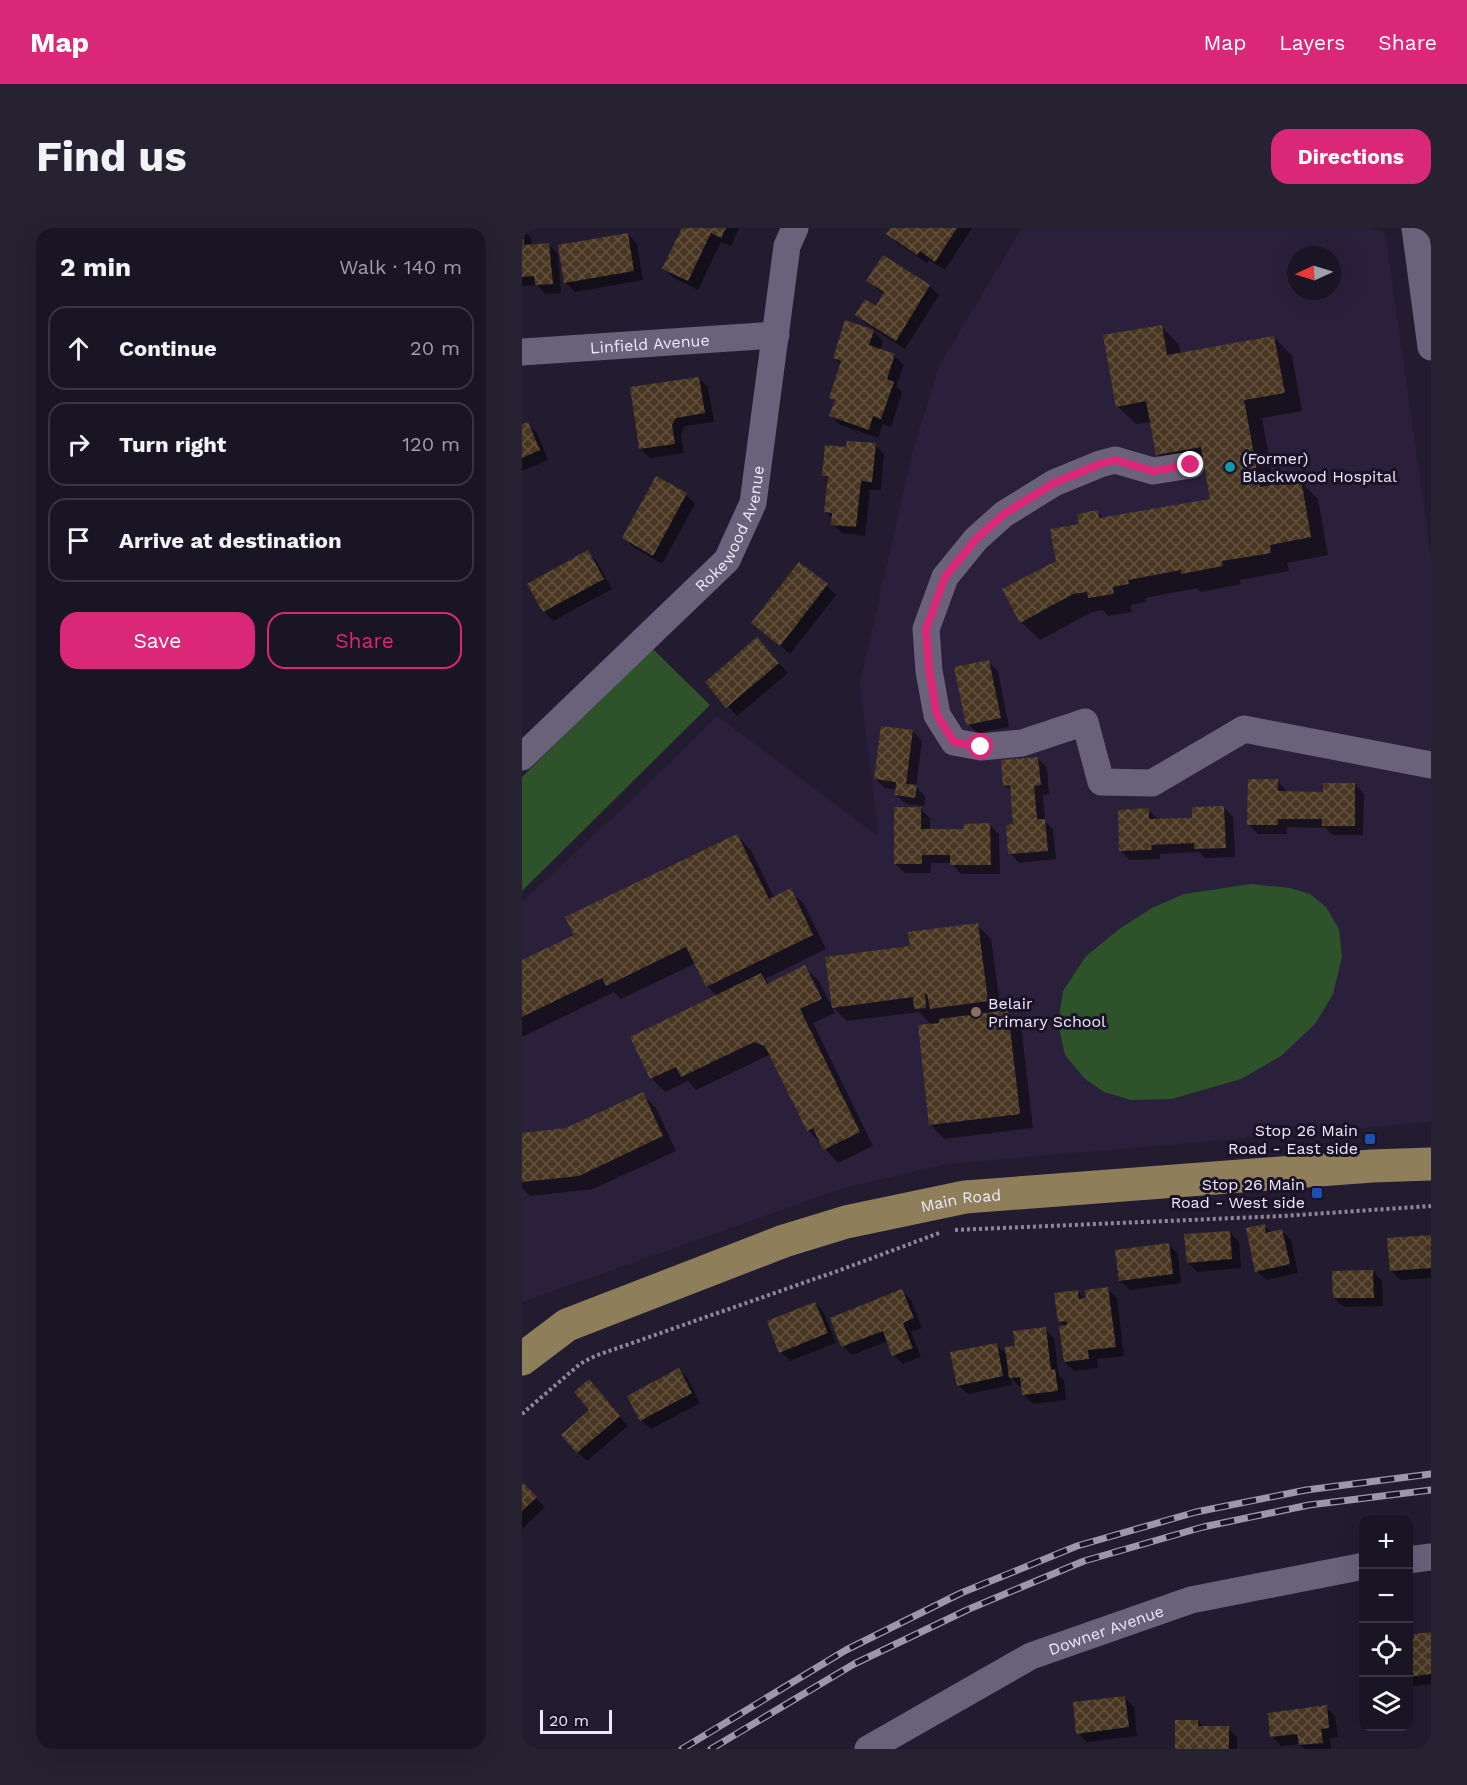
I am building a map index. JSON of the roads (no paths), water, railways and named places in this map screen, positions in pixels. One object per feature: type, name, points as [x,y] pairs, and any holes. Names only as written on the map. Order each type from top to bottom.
[{"type":"main road","name":"Main Road","points":[[522,1359],[567,1325],[784,1241],[846,1222],[965,1197],[1372,1166],[1431,1164]]},
{"type":"street","name":"Rokewood Avenue","points":[[522,757],[727,560],[753,503],[787,246],[795,228]]},
{"type":"street","points":[[1415,228],[1431,345]]},
{"type":"street","name":"Linfield Avenue","points":[[522,352],[776,335]]},
{"type":"street","points":[[1191,465],[1153,471],[1115,460],[1100,464],[1054,483],[1004,514],[976,539],[945,577],[926,629],[929,670],[937,715],[954,742],[981,747],[1022,743],[1085,722],[1101,782],[1152,783],[1244,729],[1431,765]]},
{"type":"street","points":[[1413,1559],[1431,1557]]},
{"type":"street","name":"Downer Avenue","points":[[868,1749],[1031,1656],[1191,1599],[1359,1567]]},
{"type":"railway","points":[[682,1749],[846,1650],[961,1593],[1077,1546],[1196,1512],[1306,1490],[1431,1474]]},
{"type":"railway","points":[[711,1749],[854,1664],[969,1609],[1084,1561],[1203,1527],[1309,1505],[1431,1490]]},
{"type":"place","name":"(Former) Blackwood Hospital","points":[[1230,467]]},
{"type":"place","name":"Belair Primary School","points":[[976,1012]]},
{"type":"place","name":"Stop 26 Main Road - East side","points":[[1370,1139]]},
{"type":"place","name":"Stop 26 Main Road - West side","points":[[1317,1193]]}]
